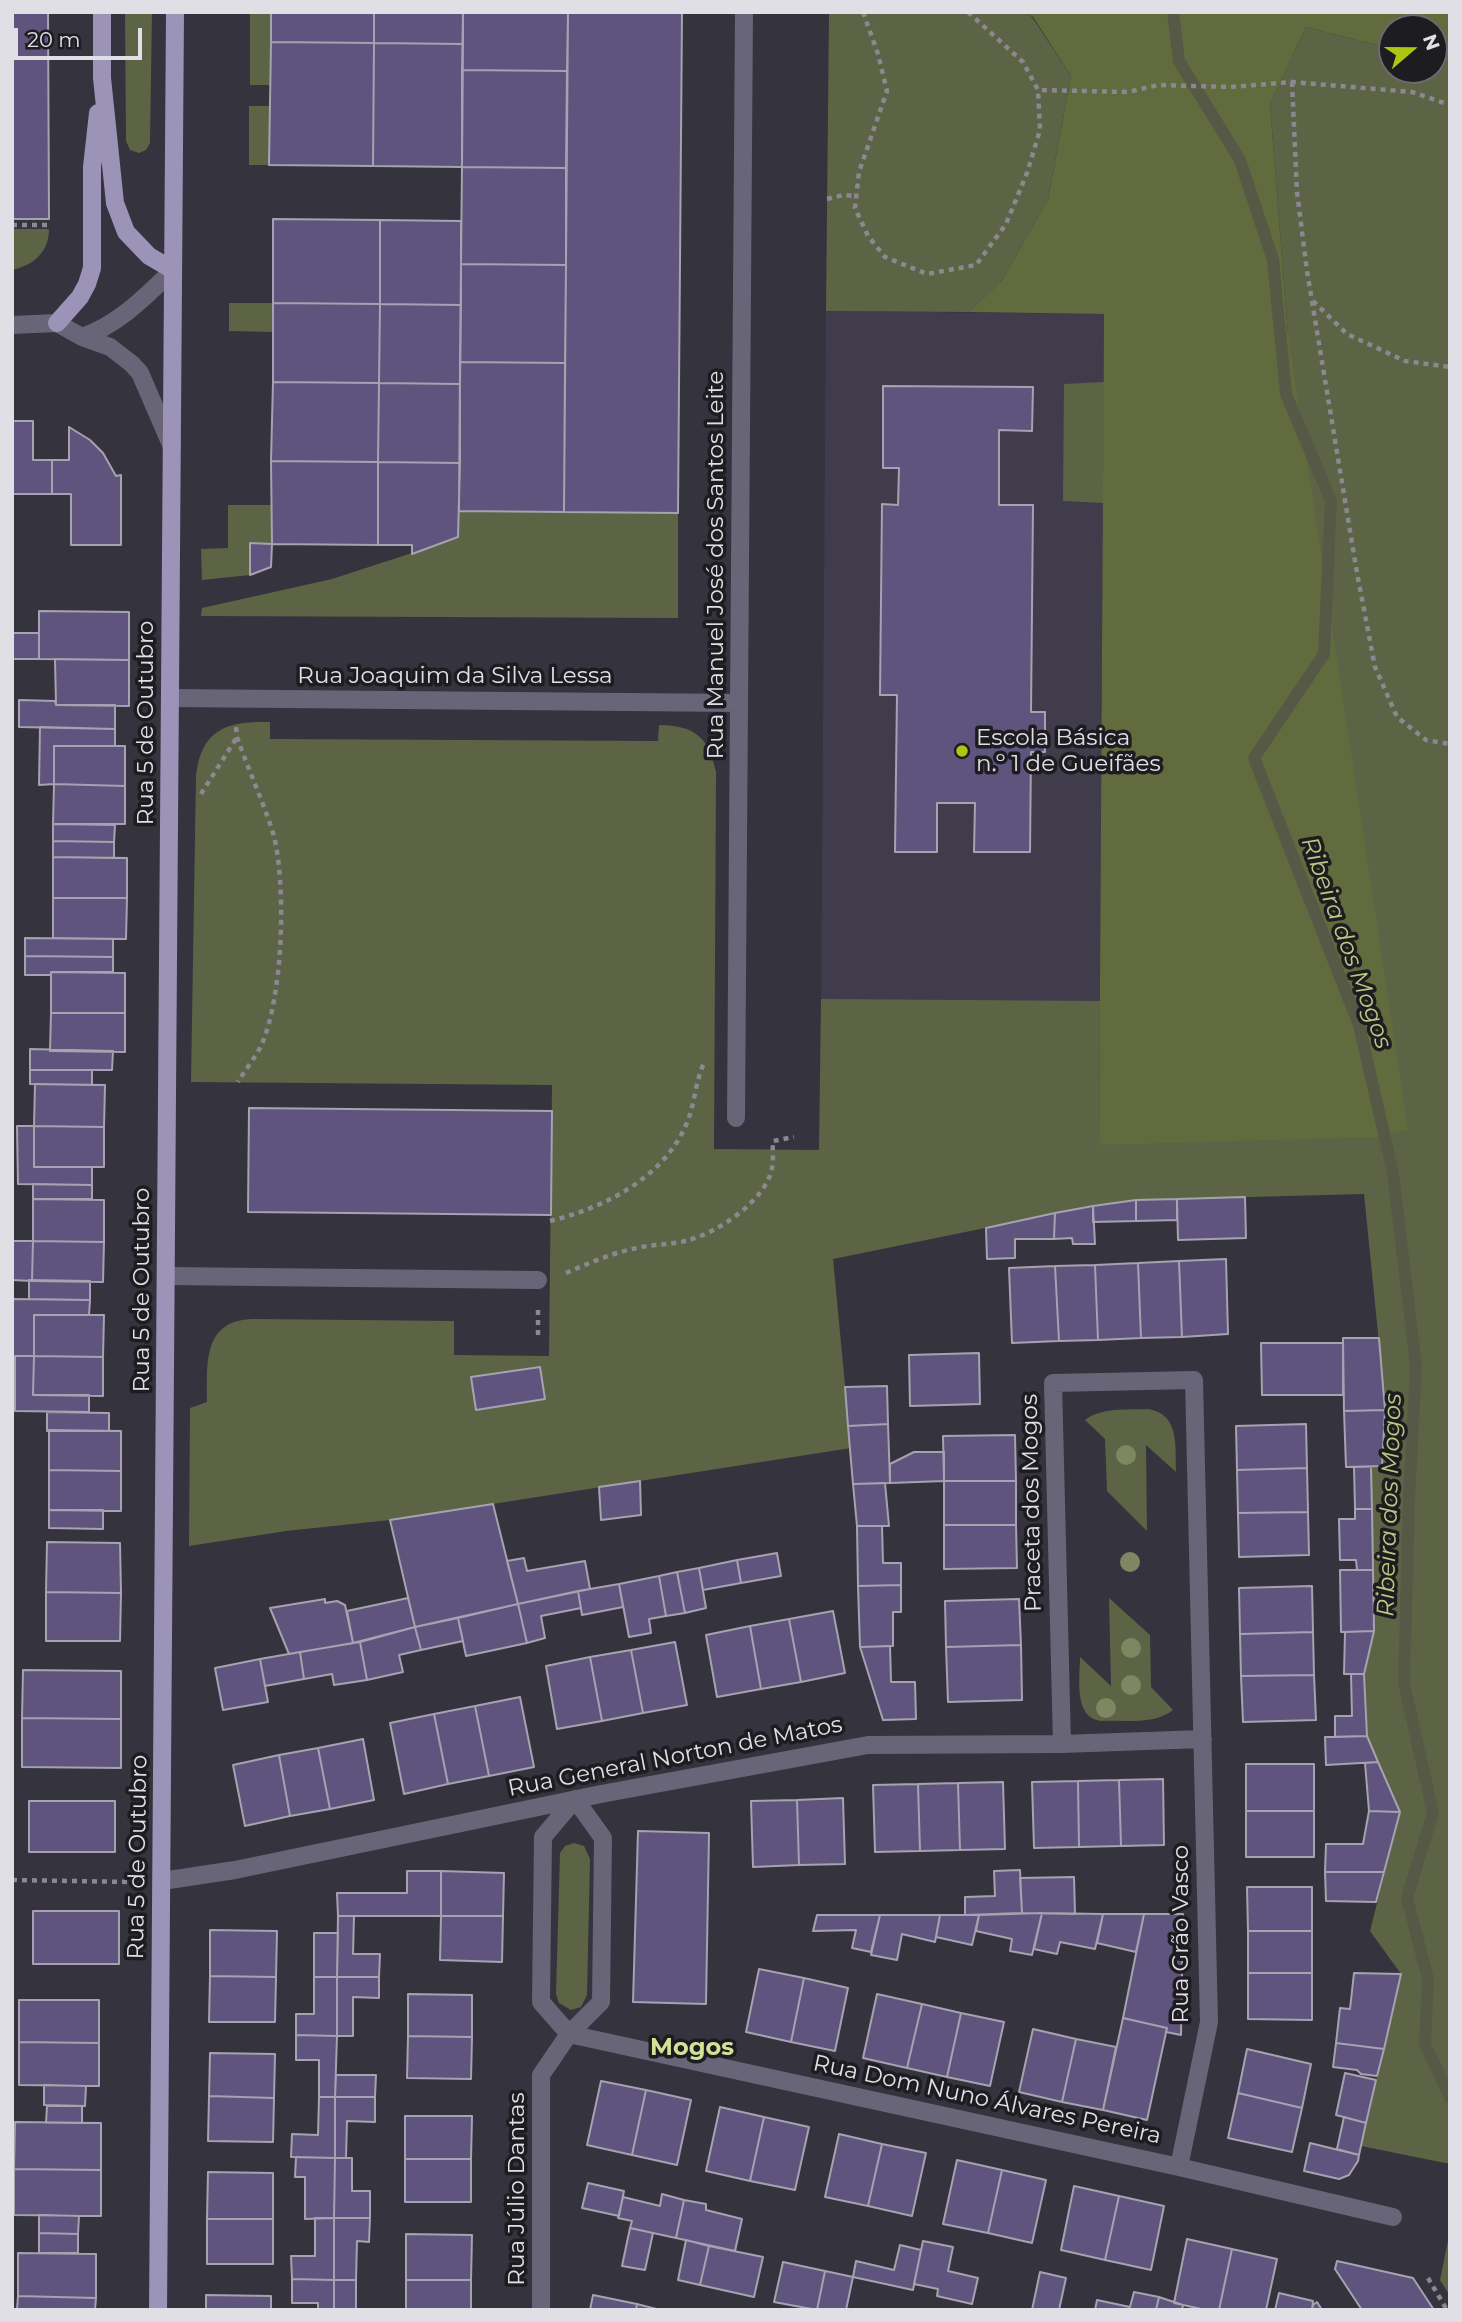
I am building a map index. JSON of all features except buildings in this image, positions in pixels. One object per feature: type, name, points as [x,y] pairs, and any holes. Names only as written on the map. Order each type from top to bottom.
[{"type":"main road","points":[[102,12],[102,78],[115,203],[126,232],[149,256],[173,270]]},
{"type":"main road","name":"Rua 5 de Outubro","points":[[158,2310],[175,12]]},
{"type":"main road","points":[[57,323],[80,297],[92,268],[92,167],[102,78]]},
{"type":"street","name":"Rua Manuel José dos Santos Leite","points":[[736,1118],[744,12]]},
{"type":"street","points":[[82,337],[100,331],[117,320],[173,270]]},
{"type":"street","points":[[12,325],[57,323],[82,337],[110,347],[140,373],[172,447]]},
{"type":"street","name":"Rua Joaquim da Silva Lessa","points":[[170,698],[739,703]]},
{"type":"street","points":[[166,1276],[538,1280]]},
{"type":"street","name":"Praceta dos Mogos","points":[[1062,1744],[1053,1383],[1194,1380],[1203,1739]]},
{"type":"street","name":"Rua General Norton de Matos","points":[[162,1881],[235,1870],[575,1799],[868,1745],[1062,1744],[1203,1739]]},
{"type":"street","name":"Rua Grão Vasco","points":[[1178,2167],[1209,2022],[1203,1739]]},
{"type":"street","points":[[569,2034],[541,2002],[542,1837],[575,1799]]},
{"type":"street","name":"Rua Júlio Dantas","points":[[541,2310],[541,2075],[569,2034],[601,2002],[603,1838],[575,1799]]},
{"type":"street","name":"Rua Dom Nuno Álvares Pereira","points":[[569,2034],[1178,2167],[1393,2217]]},
{"type":"path","points":[[863,12],[878,54],[887,91],[859,172],[855,208],[868,236],[885,257],[927,274],[976,265],[1006,224],[1027,173],[1040,130],[1038,90],[1023,62],[968,12]]},
{"type":"path","points":[[1038,90],[1128,92],[1157,85],[1231,88],[1292,82],[1412,92],[1450,105]]},
{"type":"path","points":[[1292,82],[1297,192],[1312,300],[1375,667],[1396,717],[1426,740],[1450,744]]},
{"type":"path","points":[[827,199],[843,195],[856,196]]},
{"type":"path","points":[[12,225],[49,225]]},
{"type":"path","points":[[1312,300],[1347,334],[1405,361],[1450,367]]},
{"type":"path","points":[[236,723],[237,737],[273,833],[280,874],[279,960],[273,1000],[261,1045],[238,1082]]},
{"type":"path","points":[[195,804],[237,737]]},
{"type":"path","points":[[550,1221],[582,1212],[632,1187],[651,1172],[666,1156],[685,1126],[704,1062],[737,1049]]},
{"type":"path","points":[[538,1280],[550,1279],[593,1261],[638,1247],[686,1241],[704,1234],[760,1196],[772,1167],[773,1141],[794,1137]]},
{"type":"path","points":[[12,1880],[134,1882]]},
{"type":"path","points":[[1428,2278],[1447,2310]]},
{"type":"shaded area","name":"Escola Básica n.º 1 de Gueifães","points":[[826,311],[1104,314],[1099,1145],[820,1143]]},
{"type":"green space","points":[[125,12],[152,12],[150,143],[146,150],[139,153],[130,150],[126,141]]},
{"type":"green space","points":[[250,12],[271,12],[270,85],[250,85]]},
{"type":"green space","points":[[829,12],[1025,12],[1032,17],[1071,76],[1048,199],[1002,280],[969,312],[826,311]]},
{"type":"green space","points":[[1025,12],[1450,12],[1450,63],[1448,14],[1378,14],[1378,45],[1306,27],[1270,104],[1288,335],[1408,1130],[1376,1137],[1099,1145],[1104,314],[969,312],[1002,280],[1048,199],[1071,76],[1033,17]]},
{"type":"green space","points":[[1306,27],[1378,45],[1378,84],[1448,84],[1450,63],[1450,2164],[1361,2146],[1401,1974],[1370,1931],[1400,1812],[1367,1736],[1364,1674],[1374,1631],[1371,1467],[1382,1466],[1385,1403],[1364,1194],[1136,1200],[1093,1206],[833,1259],[851,1448],[390,1520],[286,1531],[189,1546],[190,1408],[207,1402],[208,1360],[216,1336],[224,1327],[236,1321],[253,1319],[454,1321],[454,1355],[549,1356],[552,1085],[191,1082],[196,775],[199,759],[211,737],[230,726],[255,722],[270,722],[270,739],[658,741],[659,725],[691,731],[698,735],[709,750],[716,772],[714,1149],[819,1150],[821,999],[1100,1001],[1099,1145],[1288,335],[1270,104]],"holes":[[[539,1367],[544,1399],[476,1409],[472,1377]]]},
{"type":"green space","points":[[249,106],[270,106],[269,165],[249,165]]},
{"type":"green space","points":[[12,229],[49,229],[46,244],[39,256],[27,265],[12,270]]},
{"type":"green space","points":[[229,303],[273,303],[273,332],[229,331]]},
{"type":"green space","points":[[1104,382],[1103,503],[1063,501],[1064,384]]},
{"type":"green space","points":[[228,505],[272,505],[272,544],[251,544],[250,575],[202,580],[201,549],[228,548]]},
{"type":"green space","points":[[459,511],[678,513],[678,618],[201,616],[202,608],[332,579],[458,538]]},
{"type":"green space","points":[[1148,1409],[1166,1417],[1171,1424],[1175,1442],[1176,1472],[1146,1445],[1147,1531],[1107,1491],[1105,1439],[1085,1420],[1107,1411]]},
{"type":"green space","points":[[1109,1598],[1150,1635],[1151,1687],[1173,1710],[1166,1715],[1139,1721],[1101,1721],[1086,1713],[1082,1705],[1079,1685],[1080,1657],[1111,1686]]},
{"type":"green space","points":[[574,1843],[584,1846],[590,1859],[587,1995],[581,2007],[571,2010],[559,2003],[556,1994],[560,1853],[565,1846]]},
{"type":"green space","points":[[1450,2231],[1450,2296],[1440,2280]]},
{"type":"waterway","name":"Ribeira dos Mogos","points":[[1173,12],[1179,61],[1240,160],[1273,260],[1286,394],[1331,501],[1324,654],[1254,758],[1359,1025],[1393,1173],[1416,1366],[1404,1683],[1433,1813],[1407,1898],[1428,1979],[1425,2044],[1450,2097]]},
{"type":"place","name":"Escola Básica n.º 1 de Gueifães","points":[[962,751]]},
{"type":"district","name":"Mogos","points":[[692,2048]]}]
